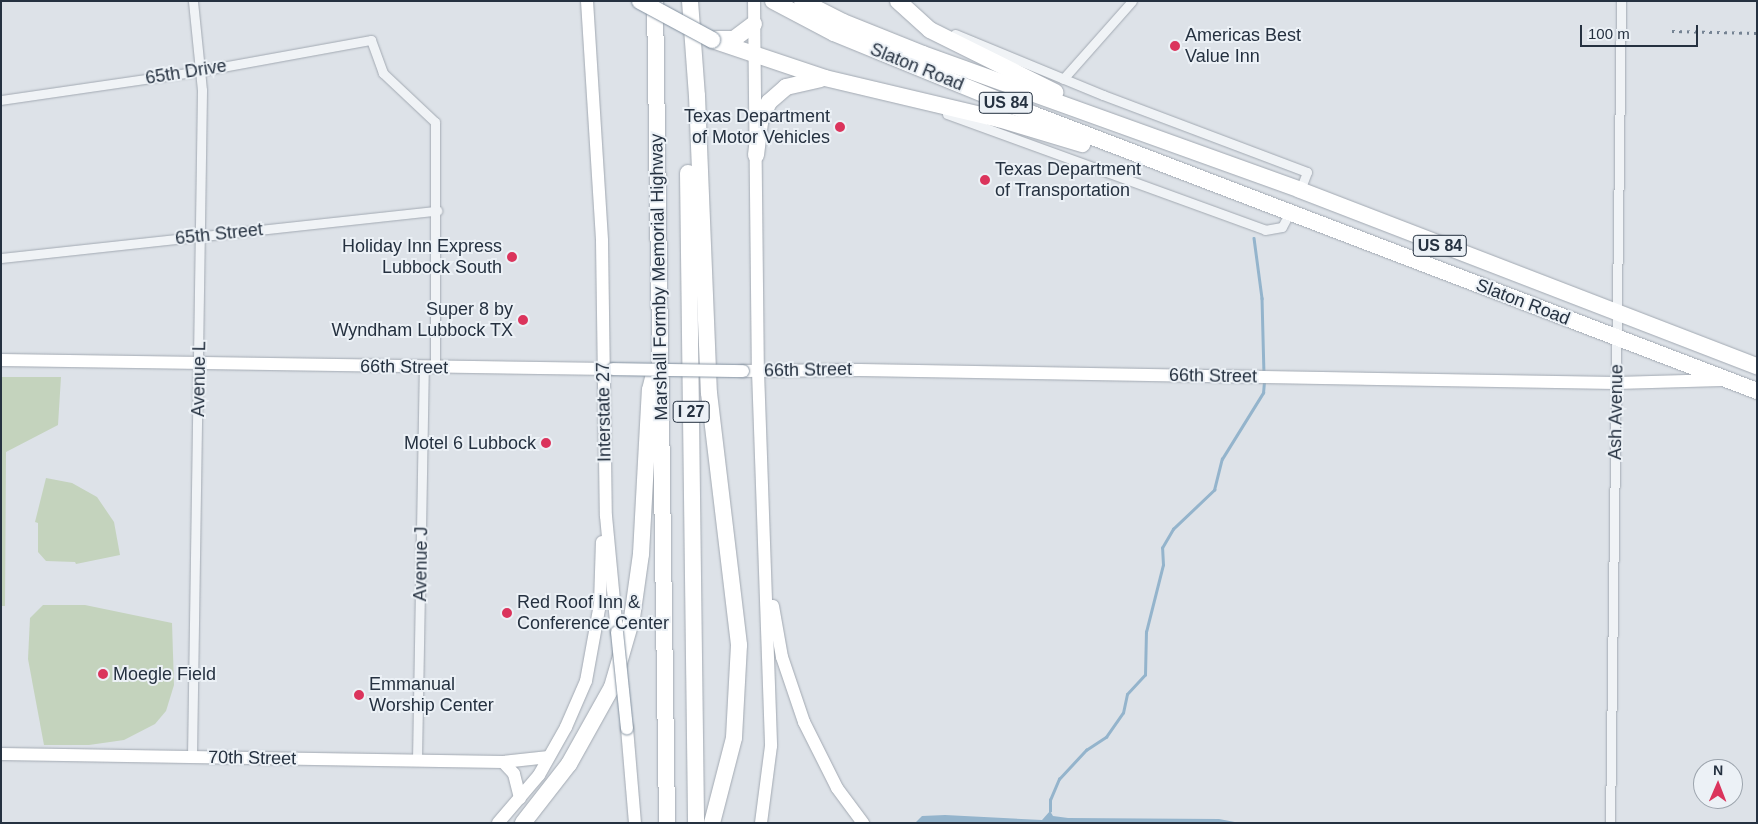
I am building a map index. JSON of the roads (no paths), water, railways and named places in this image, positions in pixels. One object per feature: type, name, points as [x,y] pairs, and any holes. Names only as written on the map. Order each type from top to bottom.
[{"type":"highway","points":[[640,1],[712,40],[754,57],[882,94],[999,119],[1206,182]]},
{"type":"highway","name":"Marshall Formby Memorial Highway","points":[[655,1],[667,823]]},
{"type":"highway","points":[[690,1],[697,96],[709,393],[739,645],[734,738],[712,823]]},
{"type":"highway","name":"Marshall Formby Memorial Highway","points":[[690,1],[696,823]]},
{"type":"highway","name":"Slaton Road","points":[[773,1],[808,9],[915,51],[1300,190],[1757,366]]},
{"type":"highway","points":[[898,1],[930,30],[1124,126]]},
{"type":"highway","name":"Slaton Road","points":[[808,9],[917,68],[1289,214],[1757,391]]},
{"type":"highway","points":[[712,40],[734,39],[754,24]]},
{"type":"highway","points":[[756,155],[760,122],[769,102],[797,82],[825,78]]},
{"type":"highway","points":[[1289,214],[1300,190]]},
{"type":"highway","points":[[523,823],[569,764],[612,687],[632,618],[641,554],[650,390],[660,350]]},
{"type":"main road","name":"Interstate 27","points":[[587,1],[608,369],[606,499],[635,823]]},
{"type":"main road","points":[[754,1],[758,371],[771,746],[761,823]]},
{"type":"main road","name":"66th Street","points":[[1,360],[430,368],[1616,383],[1727,380]]},
{"type":"main road","points":[[760,454],[772,601],[782,657],[804,722],[820,756],[862,823]]},
{"type":"main road","points":[[498,823],[520,798],[549,757],[574,711],[594,654],[600,604],[606,499]]},
{"type":"main road","name":"70th Street","points":[[1,754],[503,762],[549,757]]},
{"type":"main road","points":[[503,762],[514,774],[520,798]]},
{"type":"street","name":"Avenue L","points":[[192,757],[200,236],[200,72],[193,1]]},
{"type":"street","points":[[1064,79],[1132,1]]},
{"type":"street","name":"Ash Avenue","points":[[1610,823],[1621,1]]},
{"type":"street","points":[[912,14],[1064,79],[1307,172],[1300,190]]},
{"type":"street","name":"65th Drive","points":[[1,100],[200,72],[371,40]]},
{"type":"street","name":"Avenue J","points":[[371,40],[383,73],[436,122],[437,210],[417,760]]},
{"type":"street","name":"Slaton Road","points":[[882,94],[990,128],[1265,230],[1282,227],[1289,214]]},
{"type":"street","name":"65th Street","points":[[1,258],[437,210]]},
{"type":"water","points":[[1050,811],[1053,816],[1068,818],[1219,819],[1240,823],[915,823],[922,816],[945,815],[1042,820]]},
{"type":"waterway","points":[[1254,238],[1262,298],[1264,373]]},
{"type":"waterway","points":[[1050,811],[1050,800],[1059,779],[1086,750],[1106,737],[1123,713],[1127,694],[1145,675],[1146,632],[1163,565],[1162,548],[1173,529],[1214,490],[1222,459],[1263,393],[1264,382]]},
{"type":"railway","points":[[1672,31],[1757,33]]},
{"type":"place","name":"Americas Best Value Inn","points":[[1175,46]]},
{"type":"place","name":"Texas Department of Motor Vehicles","points":[[840,127]]},
{"type":"place","name":"Texas Department of Transportation","points":[[985,180]]},
{"type":"place","name":"Holiday Inn Express Lubbock South","points":[[512,257]]},
{"type":"place","name":"Super 8 by Wyndham Lubbock TX","points":[[523,320]]},
{"type":"place","name":"Motel 6 Lubbock","points":[[546,443]]},
{"type":"place","name":"Red Roof Inn & Conference Center","points":[[507,613]]},
{"type":"place","name":"Moegle Field","points":[[103,674]]},
{"type":"place","name":"Emmanual Worship Center","points":[[359,695]]}]
